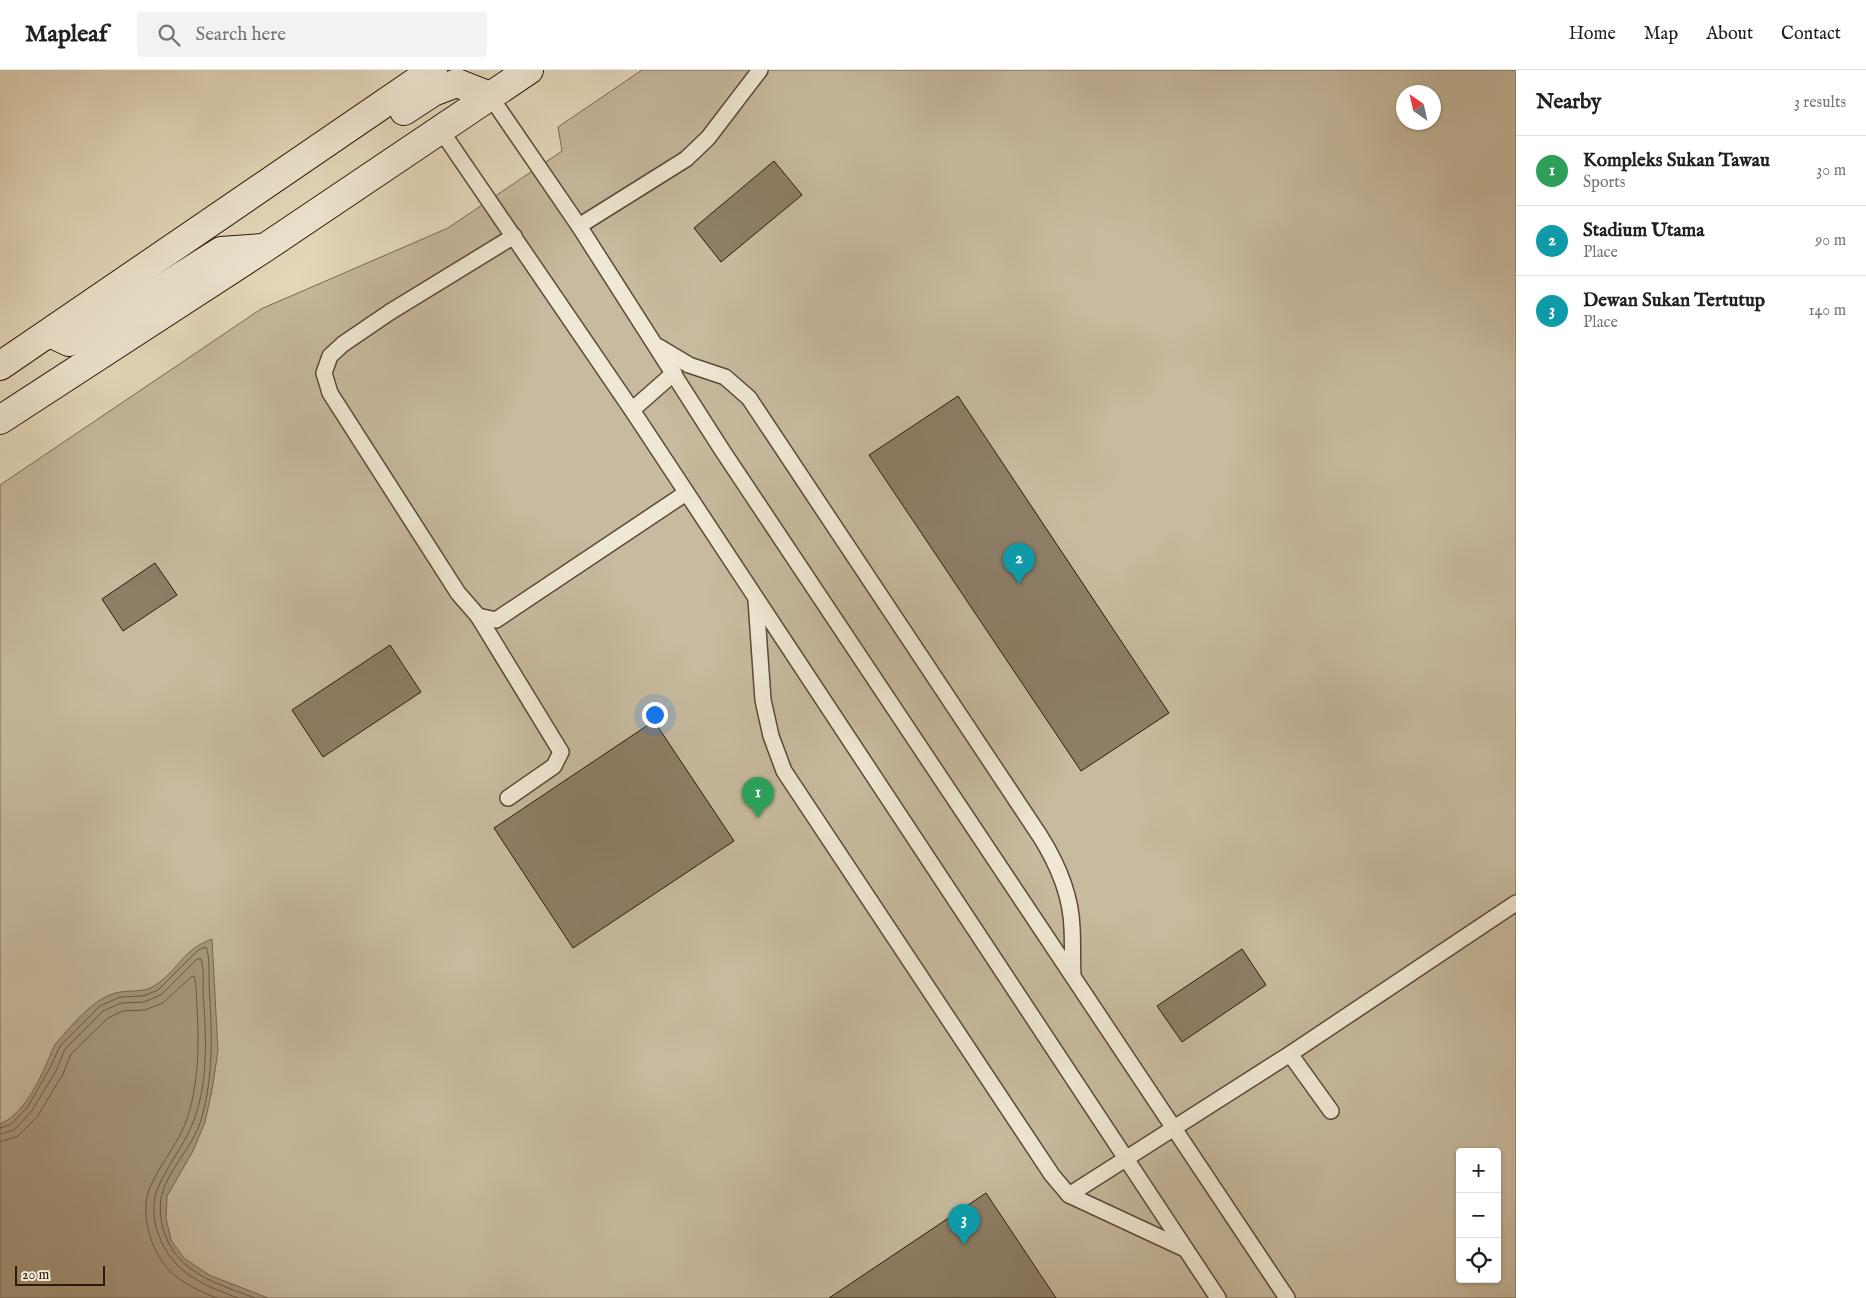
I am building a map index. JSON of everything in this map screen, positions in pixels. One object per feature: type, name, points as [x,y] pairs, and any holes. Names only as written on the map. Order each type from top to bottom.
[{"type":"main road","points":[[0,366],[433,70]]},
{"type":"main road","points":[[0,420],[266,247],[529,70]]},
{"type":"main road","points":[[235,206],[272,199],[433,92],[457,83],[490,96]]},
{"type":"main road","points":[[50,333],[69,342],[97,330],[221,251],[266,247]]},
{"type":"lane","points":[[579,226],[686,159],[708,138],[760,70]]},
{"type":"lane","points":[[490,96],[579,226],[722,450],[1287,1298]]},
{"type":"lane","points":[[440,129],[632,410],[1218,1298]]},
{"type":"lane","points":[[508,798],[554,766],[561,752],[478,616],[458,593],[330,394],[324,373],[330,356],[343,344],[390,312],[514,236]]},
{"type":"lane","points":[[654,343],[689,365],[725,377],[749,398],[1024,811],[1051,854],[1063,884],[1072,927],[1074,978]]},
{"type":"lane","points":[[632,410],[674,373]]},
{"type":"lane","points":[[478,616],[496,620],[686,494]]},
{"type":"lane","points":[[756,599],[763,700],[771,736],[784,771],[1052,1175],[1069,1195],[1185,1250]]},
{"type":"lane","points":[[1069,1195],[1290,1054],[1516,903]]},
{"type":"lane","points":[[1290,1054],[1330,1111]]},
{"type":"shaded area","points":[[642,70],[1516,70],[1516,1298],[0,1298],[0,485],[261,309],[448,228],[562,151],[558,127]]},
{"type":"water","points":[[212,939],[218,1051],[212,1090],[205,1122],[193,1151],[167,1196],[166,1218],[171,1240],[184,1258],[209,1275],[268,1298],[0,1298],[0,1124],[8,1120],[22,1107],[38,1081],[56,1043],[86,1011],[111,995],[152,987],[165,978],[194,948]]},
{"type":"building","points":[[774,161],[802,195],[721,262],[694,228]]},
{"type":"building","points":[[958,396],[1169,713],[1081,771],[869,455]]},
{"type":"building","points":[[155,563],[177,595],[123,631],[102,599]]},
{"type":"building","points":[[390,645],[421,692],[323,757],[292,710]]},
{"type":"building","points":[[654,721],[734,841],[573,948],[494,828]]},
{"type":"building","points":[[1242,949],[1266,985],[1182,1042],[1157,1006]]},
{"type":"building","points":[[986,1193],[1056,1298],[829,1298]]},
{"type":"place","name":"Stadium Utama","points":[[1019,584]]},
{"type":"place","name":"Kompleks Sukan Tawau","points":[[758,818]]},
{"type":"place","name":"Dewan Sukan Tertutup","points":[[964,1245]]}]
